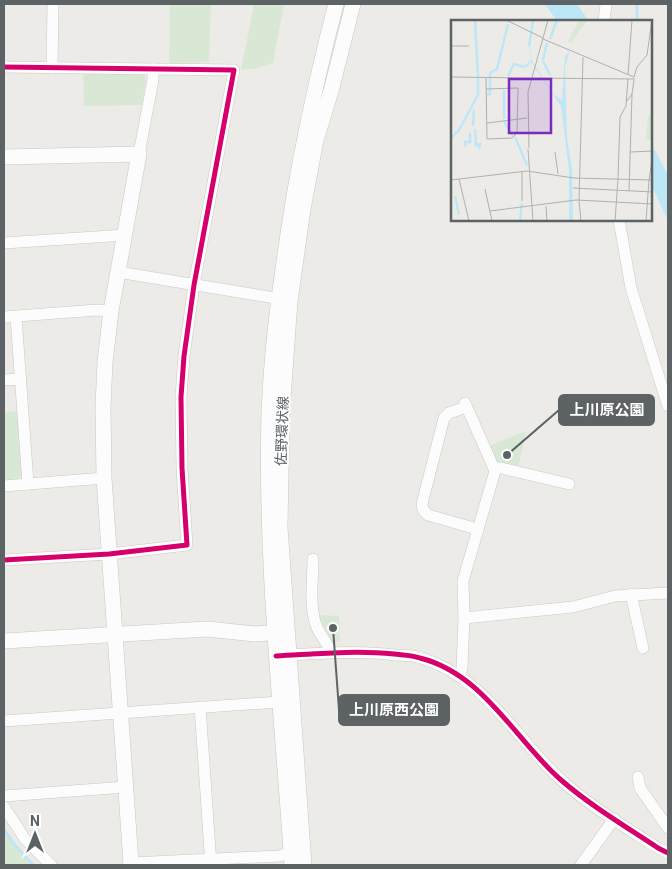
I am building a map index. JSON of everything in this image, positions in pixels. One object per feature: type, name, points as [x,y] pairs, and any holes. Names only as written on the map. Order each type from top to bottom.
[{"type":"main road","name":"佐野環状線","points":[[295,856],[281,632],[280,528],[284,300],[291,207],[316,78],[336,4]]},
{"type":"main road","name":"佐野環状線","points":[[284,300],[316,140],[331,91],[352,4]]},
{"type":"main road","points":[[4,157],[139,154],[111,311],[103,407],[104,478],[131,864]]},
{"type":"main road","points":[[4,641],[207,629],[255,634],[281,632]]},
{"type":"main road","name":"佐野環状線","points":[[283,655],[279,702],[295,856],[304,865]]},
{"type":"street","points":[[52,68],[53,4]]},
{"type":"street","points":[[604,20],[606,4]]},
{"type":"street","points":[[4,68],[234,70],[194,285],[184,356],[181,396],[182,468],[187,545],[109,554],[4,560]]},
{"type":"street","points":[[139,154],[153,80],[153,69]]},
{"type":"street","points":[[619,221],[631,288],[668,406]]},
{"type":"street","points":[[4,243],[126,234]]},
{"type":"street","points":[[118,272],[284,300]]},
{"type":"street","points":[[4,317],[97,310],[111,311]]},
{"type":"street","points":[[16,317],[28,484]]},
{"type":"street","points":[[4,380],[21,379]]},
{"type":"street","points":[[460,675],[462,668],[464,618],[463,581],[495,471],[465,405],[449,412],[444,418],[422,504],[423,510],[428,515],[477,529]]},
{"type":"street","points":[[494,468],[569,484]]},
{"type":"street","points":[[4,486],[104,478]]},
{"type":"street","points":[[313,558],[315,623],[330,652]]},
{"type":"street","points":[[464,618],[573,607],[615,596],[631,594],[668,593]]},
{"type":"street","points":[[631,594],[643,648]]},
{"type":"street","points":[[283,655],[349,651],[419,657],[439,664],[460,675],[489,702],[560,779],[588,802],[658,848],[668,852]]},
{"type":"street","points":[[4,721],[279,702]]},
{"type":"street","points":[[200,707],[211,863]]},
{"type":"street","points":[[638,777],[640,788],[668,828]]},
{"type":"street","points":[[4,796],[126,787]]},
{"type":"street","points":[[4,807],[25,839],[51,865]]},
{"type":"street","points":[[581,865],[614,819]]},
{"type":"street","points":[[131,864],[211,863],[295,856]]},
{"type":"green space","points":[[170,4],[211,4],[209,62],[169,63]]},
{"type":"green space","points":[[254,4],[284,4],[273,63],[241,70]]},
{"type":"green space","points":[[83,73],[140,74],[145,76],[146,81],[142,105],[84,106]]},
{"type":"green space","points":[[18,411],[23,473],[17,480],[4,481],[4,412]]},
{"type":"green space","points":[[526,431],[518,470],[497,464],[489,446]]},
{"type":"green space","points":[[318,615],[339,616],[340,641],[333,643]]},
{"type":"green space","points":[[4,832],[30,865],[4,865]]},
{"type":"water","points":[[545,4],[577,4],[588,20],[556,20]]},
{"type":"water","points":[[652,145],[668,175],[668,221],[652,186]]},
{"type":"waterway","points":[[637,4],[637,20]]},
{"type":"waterway","points":[[4,830],[33,865]]},
{"type":"cycle path","points":[[4,67],[234,70],[194,285],[184,356],[181,397],[182,468],[187,545],[109,554],[4,560]]},
{"type":"cycle path","points":[[276,656],[364,652],[414,656],[443,666],[463,678],[481,693],[544,764],[561,780],[608,815],[668,853]]},
{"type":"place","name":"上川原公園","points":[[507,455]]},
{"type":"place","name":"上川原西公園","points":[[333,628]]}]
